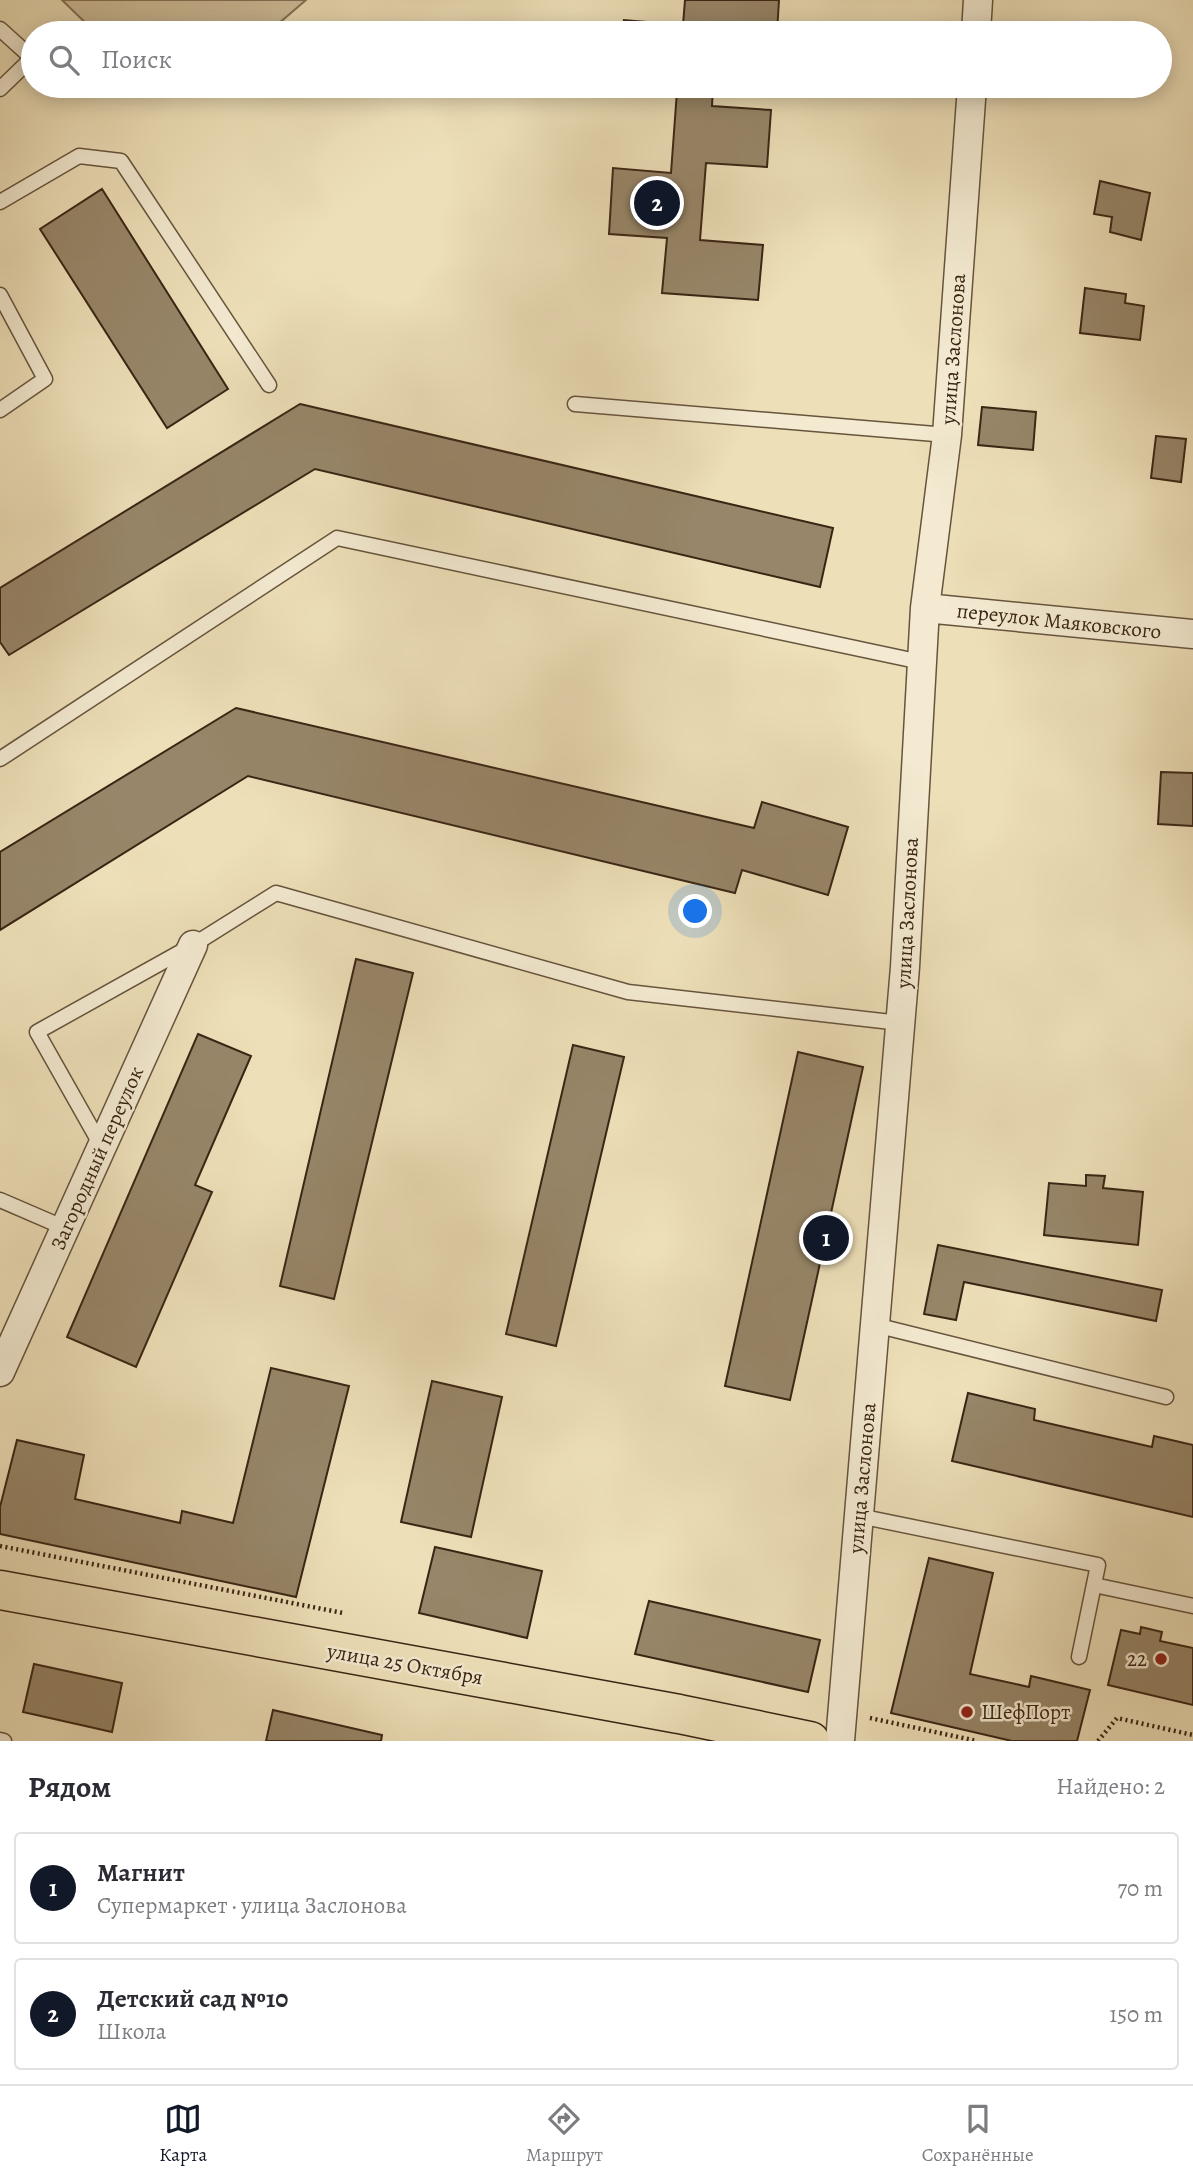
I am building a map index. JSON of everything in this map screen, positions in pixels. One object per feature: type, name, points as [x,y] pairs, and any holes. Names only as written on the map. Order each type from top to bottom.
[{"type":"main road","name":"улица 25 Октября","points":[[0,1590],[694,1729],[810,1741]]},
{"type":"street","points":[[977,21],[978,0]]},
{"type":"street","name":"улица Заслонова","points":[[840,1741],[900,1023],[925,608],[947,435],[971,98]]},
{"type":"street","name":"переулок Маяковского","points":[[925,608],[1193,635]]},
{"type":"street","name":"Загородный переулок","points":[[0,1372],[193,945]]},
{"type":"lane","points":[[0,29],[21,47]]},
{"type":"lane","points":[[0,89],[21,69]]},
{"type":"lane","points":[[0,202],[79,156],[121,160],[269,385]]},
{"type":"lane","points":[[0,295],[46,379],[0,410]]},
{"type":"lane","points":[[575,404],[947,435]]},
{"type":"lane","points":[[0,759],[337,538],[921,662]]},
{"type":"lane","points":[[102,1147],[37,1032],[193,945],[276,893],[628,992],[900,1023]]},
{"type":"lane","points":[[0,1200],[65,1228]]},
{"type":"lane","points":[[875,1325],[1166,1397]]},
{"type":"lane","points":[[859,1516],[1098,1565],[1079,1657]]},
{"type":"lane","points":[[1094,1585],[1193,1606]]},
{"type":"path","points":[[842,1712],[977,1741]]},
{"type":"path","points":[[1098,1741],[1117,1718],[1193,1735]]},
{"type":"shaded area","points":[[62,0],[306,0],[282,21],[84,21]]},
{"type":"building","points":[[685,0],[779,0],[778,21],[683,21]]},
{"type":"building","points":[[676,98],[712,98],[712,106],[771,110],[767,167],[706,163],[700,240],[763,245],[758,300],[662,293],[667,238],[609,234],[613,168],[671,173]]},
{"type":"building","points":[[1100,181],[1150,193],[1141,240],[1110,232],[1112,217],[1094,214]]},
{"type":"building","points":[[102,189],[228,389],[167,428],[40,229]]},
{"type":"building","points":[[1085,288],[1126,294],[1125,303],[1144,306],[1140,340],[1080,333]]},
{"type":"building","points":[[300,404],[833,528],[820,587],[315,469],[9,655],[0,642],[0,588]]},
{"type":"building","points":[[982,407],[1036,412],[1033,450],[978,445]]},
{"type":"building","points":[[1156,436],[1186,439],[1181,482],[1151,478]]},
{"type":"building","points":[[236,708],[754,828],[762,802],[848,827],[828,895],[742,870],[735,893],[248,776],[0,930],[0,852]]},
{"type":"building","points":[[1161,772],[1193,773],[1193,826],[1158,824]]},
{"type":"building","points":[[356,959],[413,973],[334,1299],[280,1286]]},
{"type":"building","points":[[198,1034],[251,1056],[195,1185],[212,1192],[136,1367],[67,1337]]},
{"type":"building","points":[[573,1045],[624,1057],[556,1346],[506,1334]]},
{"type":"building","points":[[798,1052],[863,1067],[790,1400],[725,1386]]},
{"type":"building","points":[[1086,1175],[1105,1176],[1103,1188],[1143,1192],[1138,1245],[1044,1235],[1049,1183],[1086,1186]]},
{"type":"building","points":[[938,1245],[1162,1290],[1156,1321],[964,1282],[956,1320],[924,1314]]},
{"type":"building","points":[[271,1368],[349,1386],[296,1597],[0,1534],[0,1507],[17,1440],[84,1455],[75,1499],[180,1523],[182,1511],[233,1523]]},
{"type":"building","points":[[432,1381],[502,1397],[471,1537],[401,1522]]},
{"type":"building","points":[[968,1393],[1035,1409],[1034,1420],[1152,1447],[1154,1436],[1193,1445],[1193,1517],[952,1461]]},
{"type":"building","points":[[435,1547],[542,1571],[527,1638],[419,1613]]},
{"type":"building","points":[[929,1558],[993,1573],[970,1674],[1029,1687],[1031,1676],[1090,1690],[1077,1741],[1012,1741],[891,1713]]},
{"type":"building","points":[[649,1601],[820,1640],[808,1692],[635,1654]]},
{"type":"building","points":[[1141,1627],[1162,1632],[1160,1641],[1193,1648],[1193,1705],[1108,1685],[1121,1630],[1140,1634]]},
{"type":"building","points":[[34,1664],[122,1683],[112,1732],[23,1712]]},
{"type":"building","points":[[273,1710],[382,1735],[381,1741],[266,1741]]},
{"type":"place","name":"Детский сад №10","points":[[657,203]]},
{"type":"place","name":"Магнит","points":[[826,1238]]},
{"type":"place","name":"22","points":[[1161,1659]]},
{"type":"place","name":"ШефПорт","points":[[967,1712]]}]
